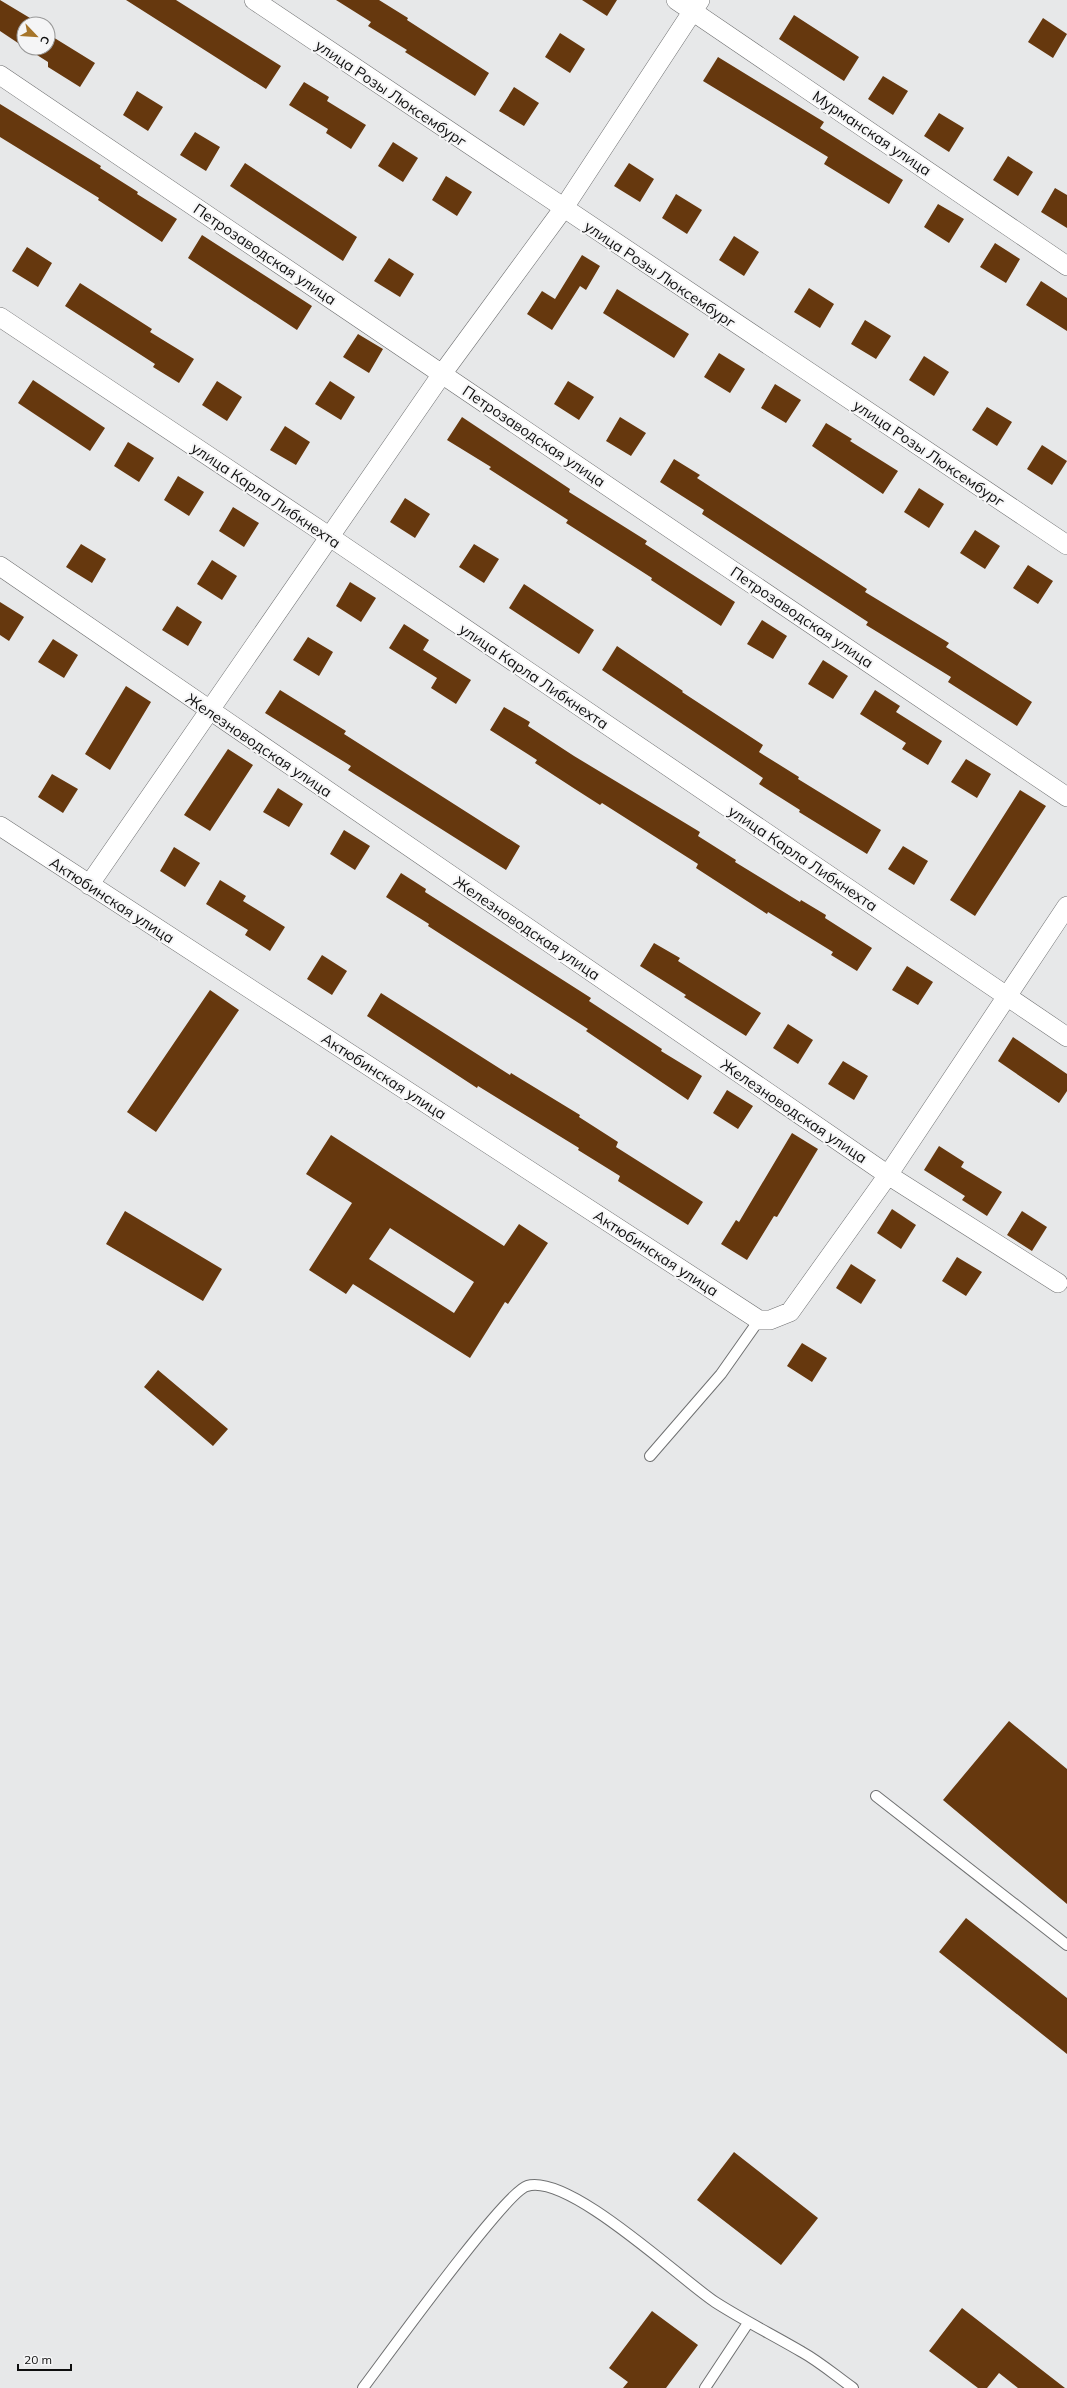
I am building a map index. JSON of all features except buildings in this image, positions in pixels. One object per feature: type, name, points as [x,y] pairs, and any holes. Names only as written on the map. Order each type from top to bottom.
[{"type":"street","name":"улица Розы Люксембург","points":[[254,0],[563,210],[1067,545]]},
{"type":"street","name":"Мурманская улица","points":[[676,0],[696,6],[1067,266]]},
{"type":"street","points":[[89,885],[442,374],[563,210],[696,6]]},
{"type":"street","name":"Петрозаводская улица","points":[[0,74],[1067,797]]},
{"type":"street","name":"улица Карла Либкнехта","points":[[0,317],[330,537],[1067,1037]]},
{"type":"street","name":"Железноводская улица","points":[[0,566],[888,1175],[1058,1283]]},
{"type":"street","name":"Актюбинская улица","points":[[0,826],[89,885],[764,1320]]},
{"type":"street","points":[[764,1320],[790,1312],[888,1175],[1067,906]]},
{"type":"lane","points":[[650,1456],[764,1320]]},
{"type":"lane","points":[[876,1796],[1067,1945]]},
{"type":"lane","points":[[363,2388],[484,2230],[512,2197],[526,2186],[542,2186],[557,2190],[577,2200],[655,2253],[713,2300],[748,2323],[804,2353],[853,2388]]},
{"type":"lane","points":[[705,2388],[748,2323]]}]
